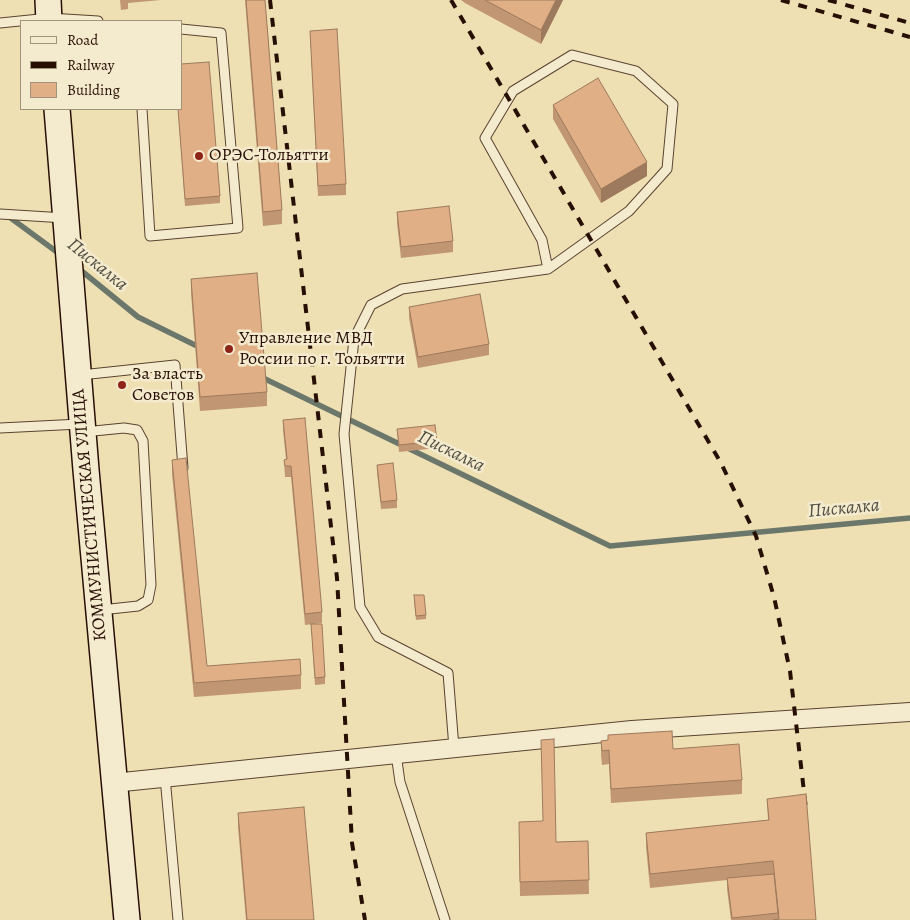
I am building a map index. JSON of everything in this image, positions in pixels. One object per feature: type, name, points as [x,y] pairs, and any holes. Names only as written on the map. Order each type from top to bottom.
[{"type":"main road","name":"КОММУНИСТИЧЕСКАЯ УЛИЦА","points":[[56,110],[113,784],[127,920]]},
{"type":"street","points":[[113,784],[165,777],[632,730],[910,712]]},
{"type":"lane","points":[[0,23],[49,13],[92,20]]},
{"type":"lane","points":[[142,110],[150,236],[238,228],[221,33],[182,29]]},
{"type":"lane","points":[[454,748],[448,673],[378,637],[360,607],[344,434],[354,339],[371,305],[402,289],[548,269],[629,211],[667,169],[673,104],[636,71],[572,55],[512,91],[484,138],[542,240],[548,269]]},
{"type":"lane","points":[[0,214],[66,218]]},
{"type":"lane","points":[[78,376],[175,365],[183,468]]},
{"type":"lane","points":[[0,428],[124,428],[137,430],[143,440],[151,585],[148,600],[138,606],[98,611]]},
{"type":"lane","points":[[396,754],[400,782],[445,920]]},
{"type":"lane","points":[[165,777],[178,920]]},
{"type":"building","points":[[246,0],[265,0],[282,210],[263,212]]},
{"type":"building","points":[[485,0],[556,0],[541,30]]},
{"type":"building","points":[[337,29],[346,184],[318,186],[310,31]]},
{"type":"building","name":"ОРЭС-Тольятти","points":[[209,62],[220,196],[185,199],[178,110],[182,110],[182,64]]},
{"type":"building","points":[[598,78],[647,162],[601,189],[553,105]]},
{"type":"building","points":[[449,206],[453,241],[401,247],[397,212]]},
{"type":"building","name":"Управление МВД России по г. Тольятти","points":[[257,273],[267,392],[200,397],[191,279]]},
{"type":"building","points":[[480,294],[489,344],[418,357],[409,307]]},
{"type":"building","points":[[305,418],[322,612],[305,614],[291,466],[285,466],[284,460],[287,459],[283,420]]},
{"type":"building","points":[[435,425],[437,441],[399,445],[397,429]]},
{"type":"building","points":[[186,458],[207,666],[300,659],[301,675],[194,683],[172,460]]},
{"type":"building","points":[[393,463],[397,500],[381,502],[377,465]]},
{"type":"building","points":[[414,595],[424,595],[426,615],[416,616]]},
{"type":"building","points":[[311,624],[322,624],[325,677],[315,678]]},
{"type":"building","points":[[672,731],[673,749],[739,744],[742,780],[611,789],[609,750],[602,751],[601,741],[608,740],[608,735]]},
{"type":"building","points":[[554,739],[556,842],[588,841],[589,880],[520,882],[519,822],[543,821],[541,740]]},
{"type":"building","points":[[806,794],[816,920],[773,920],[779,919],[773,861],[650,874],[646,833],[769,820],[767,799]]},
{"type":"building","points":[[304,807],[314,920],[247,920],[238,813]]},
{"type":"building","points":[[774,874],[778,913],[732,918],[727,878]]},
{"type":"waterway","name":"Пискалка","points":[[8,216],[61,255]]},
{"type":"waterway","name":"Пискалка","points":[[78,268],[138,317],[201,348]]},
{"type":"waterway","name":"Пискалка","points":[[259,376],[610,546],[910,518]]},
{"type":"railway","points":[[270,0],[337,578],[352,843],[365,920]]},
{"type":"railway","points":[[451,0],[721,463],[756,536],[774,597],[790,671],[806,809]]},
{"type":"railway","points":[[781,0],[910,37]]},
{"type":"railway","points":[[828,0],[910,23]]},
{"type":"place","name":"ОРЭС-Тольятти","points":[[199,156]]},
{"type":"place","name":"Управление МВД России по г. Тольятти","points":[[229,349]]},
{"type":"place","name":"За власть Советов","points":[[122,385]]}]
